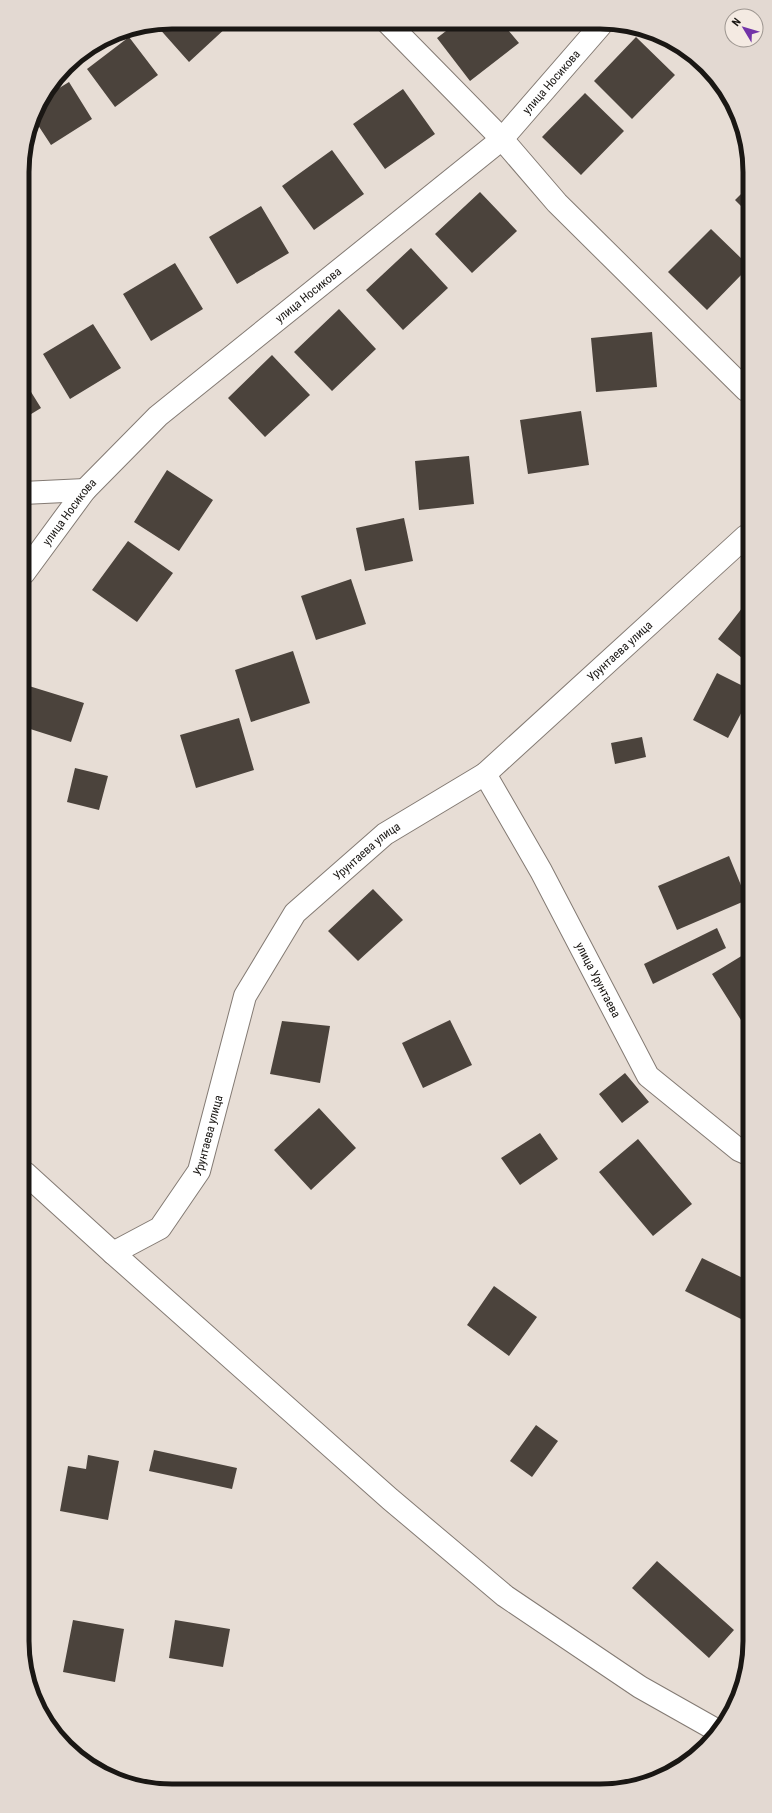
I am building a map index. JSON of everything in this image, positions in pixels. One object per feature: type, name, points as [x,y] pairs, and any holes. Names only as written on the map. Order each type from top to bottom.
[{"type":"street","points":[[394,29],[502,139],[557,203],[743,387]]},
{"type":"street","name":"улица Носикова","points":[[29,566],[85,490],[158,416],[502,139],[598,29]]},
{"type":"street","points":[[29,493],[85,490]]},
{"type":"street","name":"Урунтаева улица","points":[[113,1253],[160,1228],[199,1170],[245,996],[295,913],[385,834],[485,774],[743,539]]},
{"type":"street","name":"улица Урунтаева","points":[[485,774],[541,871],[648,1076],[743,1152]]},
{"type":"street","points":[[29,1176],[113,1253],[390,1499],[505,1596],[640,1687],[713,1728]]},
{"type":"building","points":[[160,29],[225,29],[189,62]]},
{"type":"building","points":[[449,29],[507,29],[519,43],[470,81],[437,38]]},
{"type":"building","points":[[129,37],[158,75],[115,107],[87,69]]},
{"type":"building","points":[[636,37],[675,75],[632,119],[594,81]]},
{"type":"building","points":[[69,82],[92,119],[51,145],[38,124],[53,92]]},
{"type":"building","points":[[403,89],[435,134],[385,169],[353,124]]},
{"type":"building","points":[[585,93],[624,131],[581,175],[542,137]]},
{"type":"building","points":[[332,150],[364,194],[314,230],[282,186]]},
{"type":"building","points":[[480,192],[517,231],[472,273],[435,234]]},
{"type":"building","points":[[743,192],[743,208],[735,200]]},
{"type":"building","points":[[261,206],[289,253],[237,284],[209,237]]},
{"type":"building","points":[[711,229],[743,260],[743,273],[707,310],[668,272]]},
{"type":"building","points":[[411,248],[448,288],[403,330],[366,290]]},
{"type":"building","points":[[175,263],[203,309],[151,341],[123,294]]},
{"type":"building","points":[[339,309],[376,349],[332,391],[294,352]]},
{"type":"building","points":[[93,324],[121,368],[70,399],[43,354]]},
{"type":"building","points":[[652,332],[657,387],[596,392],[591,338]]},
{"type":"building","points":[[272,355],[310,395],[265,437],[228,398]]},
{"type":"building","points":[[29,389],[41,408],[29,415]]},
{"type":"building","points":[[581,411],[589,465],[528,474],[520,420]]},
{"type":"building","points":[[469,456],[474,504],[419,510],[415,461]]},
{"type":"building","points":[[167,470],[213,500],[179,551],[134,522]]},
{"type":"building","points":[[404,518],[413,561],[365,571],[356,528]]},
{"type":"building","points":[[128,541],[173,573],[137,622],[92,590]]},
{"type":"building","points":[[351,579],[366,624],[316,640],[301,596]]},
{"type":"building","points":[[743,607],[743,659],[718,639]]},
{"type":"building","points":[[293,651],[310,703],[251,722],[235,670]]},
{"type":"building","points":[[717,673],[743,686],[743,710],[728,738],[693,720]]},
{"type":"building","points":[[29,686],[84,703],[71,742],[29,729]]},
{"type":"building","points":[[239,718],[254,770],[196,788],[180,735]]},
{"type":"building","points":[[642,737],[646,757],[615,764],[611,743]]},
{"type":"building","points":[[75,768],[108,776],[99,810],[67,802]]},
{"type":"building","points":[[729,856],[743,890],[743,902],[677,930],[658,886]]},
{"type":"building","points":[[373,889],[403,920],[358,961],[328,931]]},
{"type":"building","points":[[717,928],[726,948],[653,984],[644,964]]},
{"type":"building","points":[[743,955],[743,1019],[741,1020],[712,974]]},
{"type":"building","points":[[450,1020],[472,1065],[423,1088],[402,1043]]},
{"type":"building","points":[[282,1021],[330,1026],[320,1083],[270,1074]]},
{"type":"building","points":[[625,1073],[649,1102],[622,1123],[599,1094]]},
{"type":"building","points":[[319,1108],[356,1148],[311,1190],[274,1150]]},
{"type":"building","points":[[540,1133],[558,1159],[520,1185],[501,1158]]},
{"type":"building","points":[[638,1139],[692,1204],[653,1236],[599,1172]]},
{"type":"building","points":[[702,1258],[743,1278],[743,1320],[685,1291]]},
{"type":"building","points":[[494,1286],[537,1317],[509,1356],[467,1325]]},
{"type":"building","points":[[536,1425],[558,1441],[532,1477],[510,1461]]},
{"type":"building","points":[[154,1450],[237,1468],[232,1489],[149,1471]]},
{"type":"building","points":[[88,1455],[119,1461],[108,1520],[60,1511],[68,1466],[86,1469]]},
{"type":"building","points":[[657,1561],[734,1630],[709,1658],[632,1588]]},
{"type":"building","points":[[73,1620],[124,1629],[115,1682],[63,1672]]},
{"type":"building","points":[[175,1620],[230,1629],[223,1667],[169,1658]]}]
